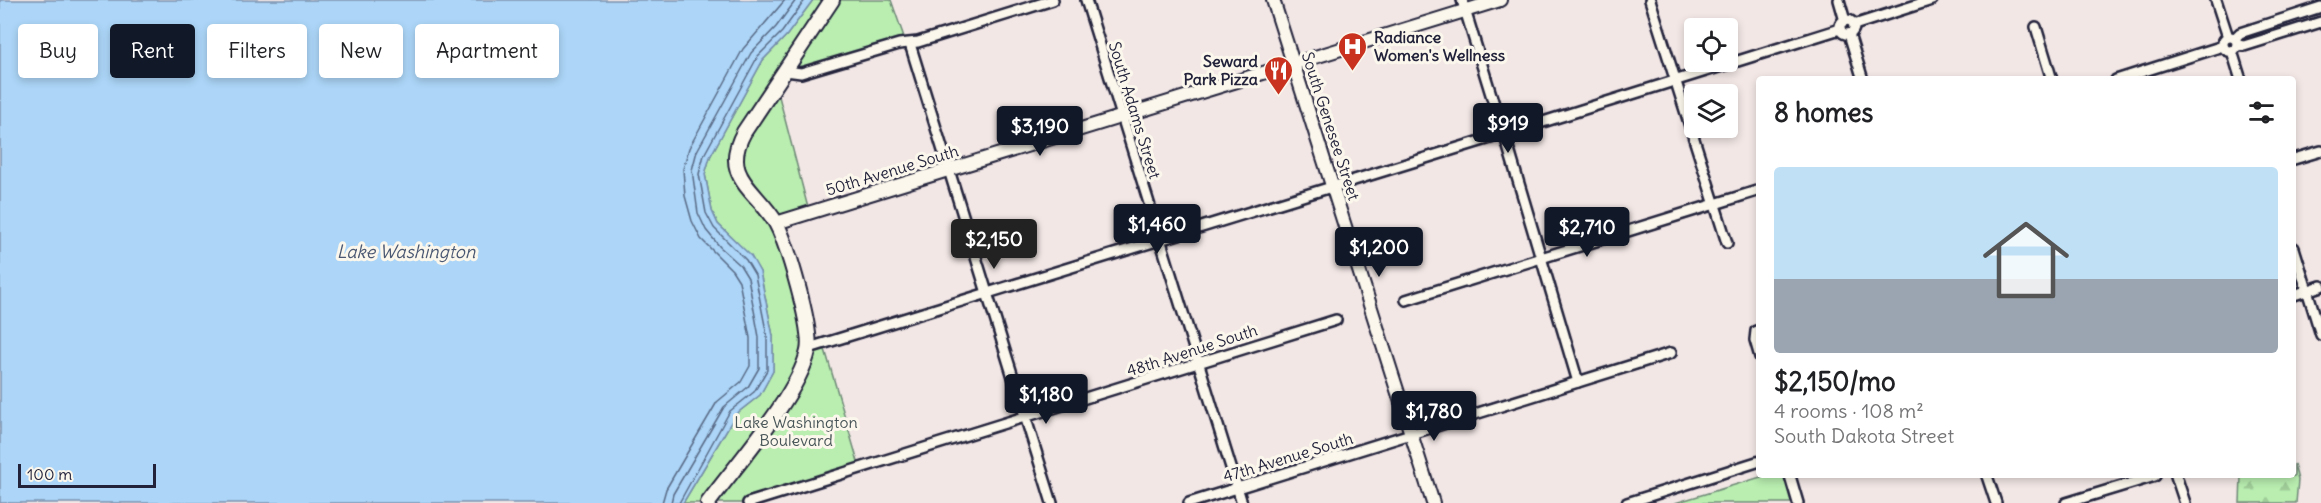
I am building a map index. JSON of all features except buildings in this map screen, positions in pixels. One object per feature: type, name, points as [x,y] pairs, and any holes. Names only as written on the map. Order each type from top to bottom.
[{"type":"main road","points":[[708,503],[797,380],[809,348],[805,316],[776,223],[747,190],[740,174],[737,155],[744,132],[832,0]]},
{"type":"street","points":[[786,71],[801,73],[899,44],[910,44],[1053,0]]},
{"type":"street","name":"South Adams Street","points":[[1086,0],[1242,503]]},
{"type":"street","name":"South Genesee Street","points":[[1273,0],[1295,62],[1433,503]]},
{"type":"street","name":"50th Avenue South","points":[[776,223],[1295,62],[1464,5],[1500,0]]},
{"type":"street","points":[[1650,0],[1713,205],[1727,243]]},
{"type":"street","points":[[1839,0],[1862,76]]},
{"type":"street","points":[[809,348],[1932,0]]},
{"type":"street","points":[[2216,0],[2240,76]]},
{"type":"street","points":[[1464,5],[1578,382]]},
{"type":"street","points":[[2128,76],[2231,43],[2240,33],[2321,7]]},
{"type":"street","points":[[2231,43],[2244,46],[2321,22]]},
{"type":"street","points":[[2036,27],[2051,76]]},
{"type":"street","points":[[910,44],[1052,503]]},
{"type":"street","points":[[2296,158],[2321,151]]},
{"type":"street","points":[[1406,300],[1756,191]]},
{"type":"street","points":[[2296,255],[2321,335]]},
{"type":"street","points":[[2296,294],[2321,286]]},
{"type":"street","name":"48th Avenue South","points":[[748,503],[1336,320]]},
{"type":"street","name":"47th Avenue South","points":[[1189,503],[1671,353]]},
{"type":"street","points":[[1627,503],[1756,462]]},
{"type":"street","points":[[1791,478],[1798,503]]},
{"type":"street","points":[[1988,478],[1996,503]]},
{"type":"street","points":[[2066,503],[2148,478]]},
{"type":"street","points":[[2177,478],[2185,503]]},
{"type":"green space","name":"Lake Washington Boulevard","points":[[813,0],[891,0],[904,37],[774,77],[808,208],[774,230],[799,305],[803,336],[802,351],[824,346],[859,465],[742,503],[683,503],[736,414],[760,395],[773,371],[773,336],[760,272],[750,256],[718,224],[712,211],[705,174],[710,157],[763,60],[787,35]]},
{"type":"green space","points":[[2296,472],[2298,480],[2296,503],[2240,503],[2241,478],[2296,478]]},
{"type":"green space","points":[[1757,478],[1786,478],[1794,503],[1675,503]]},
{"type":"water","name":"Lake Washington","points":[[0,0],[813,0],[787,35],[763,60],[710,157],[705,174],[712,211],[718,224],[751,256],[760,272],[773,336],[773,371],[760,395],[736,414],[683,503],[0,503]]},
{"type":"place","name":"Radiance Women's Wellness","points":[[1353,72]]},
{"type":"place","name":"Seward Park Pizza","points":[[1279,96]]}]
